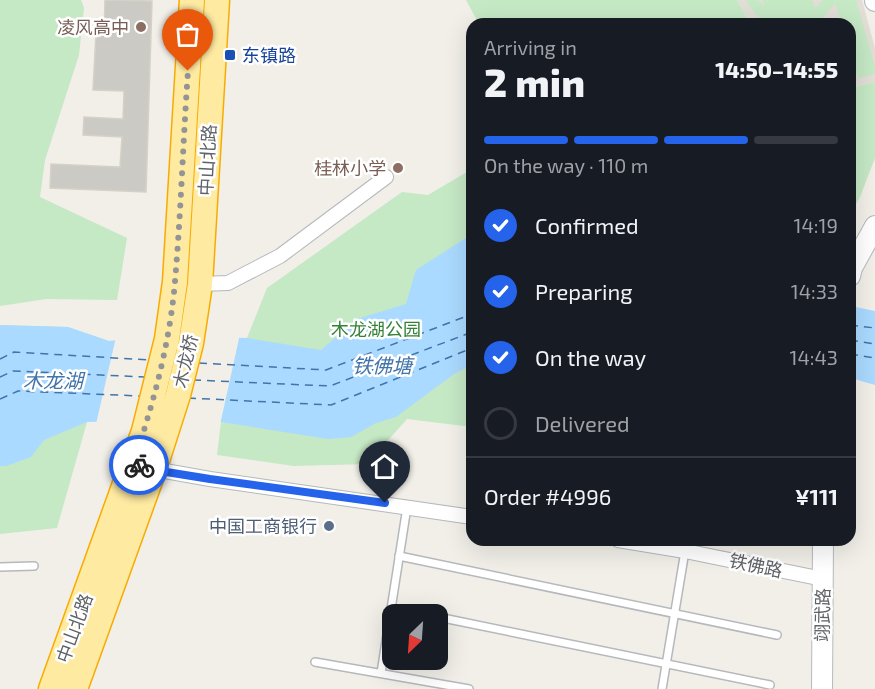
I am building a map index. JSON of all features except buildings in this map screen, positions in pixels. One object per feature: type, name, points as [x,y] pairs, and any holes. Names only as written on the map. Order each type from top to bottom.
[{"type":"highway","name":"中山北路","points":[[175,282],[192,0]]},
{"type":"highway","name":"中山北路","points":[[200,284],[217,0]]},
{"type":"highway","name":"木龙桥","points":[[155,434],[175,282]]},
{"type":"highway","name":"木龙桥","points":[[155,434],[191,343],[200,284]]},
{"type":"highway","name":"中山北路","points":[[75,689],[155,434]]},
{"type":"highway","name":"中山北路","points":[[51,689],[144,467]]},
{"type":"main road","points":[[856,262],[875,226]]},
{"type":"main road","name":"翊武路","points":[[822,689],[823,546]]},
{"type":"street","points":[[200,284],[228,283],[280,256],[386,177]]},
{"type":"street","points":[[144,467],[466,516]]},
{"type":"street","name":"铁佛路","points":[[655,546],[823,579]]},
{"type":"lane","points":[[392,604],[407,506]]},
{"type":"lane","points":[[662,689],[685,551]]},
{"type":"lane","points":[[399,556],[777,635]]},
{"type":"lane","points":[[0,567],[34,566]]},
{"type":"lane","points":[[448,619],[770,686]]},
{"type":"lane","points":[[315,662],[469,689]]},
{"type":"lane","points":[[381,673],[382,666]]},
{"type":"shaded area","points":[[737,0],[862,0],[875,48],[875,82],[856,87],[856,18],[747,18]]},
{"type":"green space","points":[[0,0],[81,0],[84,8],[79,55],[45,160],[40,197],[127,238],[117,300],[46,299],[0,306]]},
{"type":"green space","points":[[466,0],[737,0],[747,18],[476,18]]},
{"type":"green space","points":[[746,0],[758,0],[764,6],[763,0],[812,0],[815,8],[823,0],[856,0],[875,74],[858,78],[856,18],[840,18],[835,3],[823,18],[761,18],[755,14]]},
{"type":"green space","points":[[875,82],[875,158],[856,204],[856,87]]},
{"type":"green space","name":"木龙湖公园","points":[[466,173],[466,426],[407,419],[367,464],[294,466],[217,455],[221,422],[156,419],[87,422],[57,528],[0,534],[0,325],[68,327],[109,341],[176,336],[247,338],[267,288],[402,192],[428,195]]},
{"type":"water","name":"铁佛塘","points":[[466,238],[466,368],[454,374],[396,417],[376,423],[351,437],[328,439],[222,422],[156,419],[87,422],[44,440],[31,457],[0,466],[0,325],[68,327],[109,341],[176,336],[247,338],[321,350],[357,319],[406,304],[416,270]]},
{"type":"water","points":[[856,307],[875,311],[875,385],[856,379]]},
{"type":"pier","points":[[176,333],[240,334],[220,425],[156,422],[96,424],[116,337]]},
{"type":"ferry route","points":[[199,363],[326,370],[466,316]]},
{"type":"ferry route","points":[[856,326],[875,328]]},
{"type":"ferry route","points":[[193,380],[330,386],[466,334]]},
{"type":"ferry route","points":[[856,341],[875,344]]},
{"type":"ferry route","points":[[188,398],[331,405],[466,350]]},
{"type":"ferry route","points":[[0,359],[14,352],[149,360]]},
{"type":"ferry route","points":[[856,355],[875,358]]},
{"type":"ferry route","points":[[0,377],[13,371],[146,377]]},
{"type":"ferry route","points":[[0,399],[18,391],[141,396]]},
{"type":"way so far","points":[[139,465],[133,464],[156,389],[175,282],[188,71]]},
{"type":"place","name":"凌风高中","points":[[141,27]]},
{"type":"place","name":"东镇路","points":[[230,55]]},
{"type":"place","name":"桂林小学","points":[[398,168]]},
{"type":"place","name":"中国工商银行","points":[[329,526]]},
{"type":"route","points":[[139,465],[154,470],[210,479],[385,503]]},
{"type":"water label","name":"木龙湖","points":[[53,380]]}]
